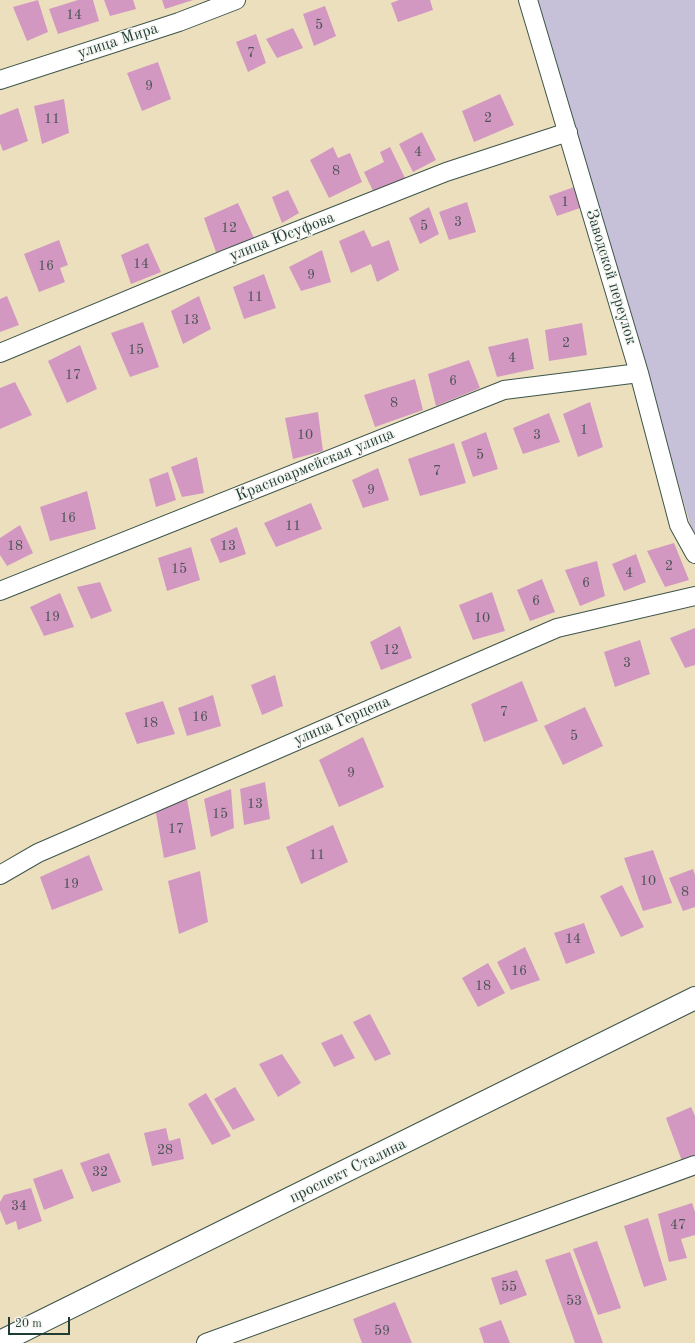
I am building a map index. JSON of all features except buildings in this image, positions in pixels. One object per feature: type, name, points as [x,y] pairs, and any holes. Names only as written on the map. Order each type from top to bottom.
[{"type":"street","name":"улица Мира","points":[[0,80],[179,22],[236,0]]},
{"type":"street","name":"Заводской переулок","points":[[528,0],[639,373],[679,525],[695,554]]},
{"type":"street","name":"улица Юсуфова","points":[[0,353],[226,259],[439,175],[568,132]]},
{"type":"street","name":"Красноармейская улица","points":[[0,591],[504,390],[639,373]]},
{"type":"street","name":"улица Герцена","points":[[0,875],[38,853],[557,628],[695,596]]},
{"type":"street","name":"проспект Сталина","points":[[0,1342],[26,1336],[695,998]]},
{"type":"street","points":[[206,1343],[695,1165]]},
{"type":"shaded area","points":[[536,0],[695,0],[695,538],[694,537]]}]
